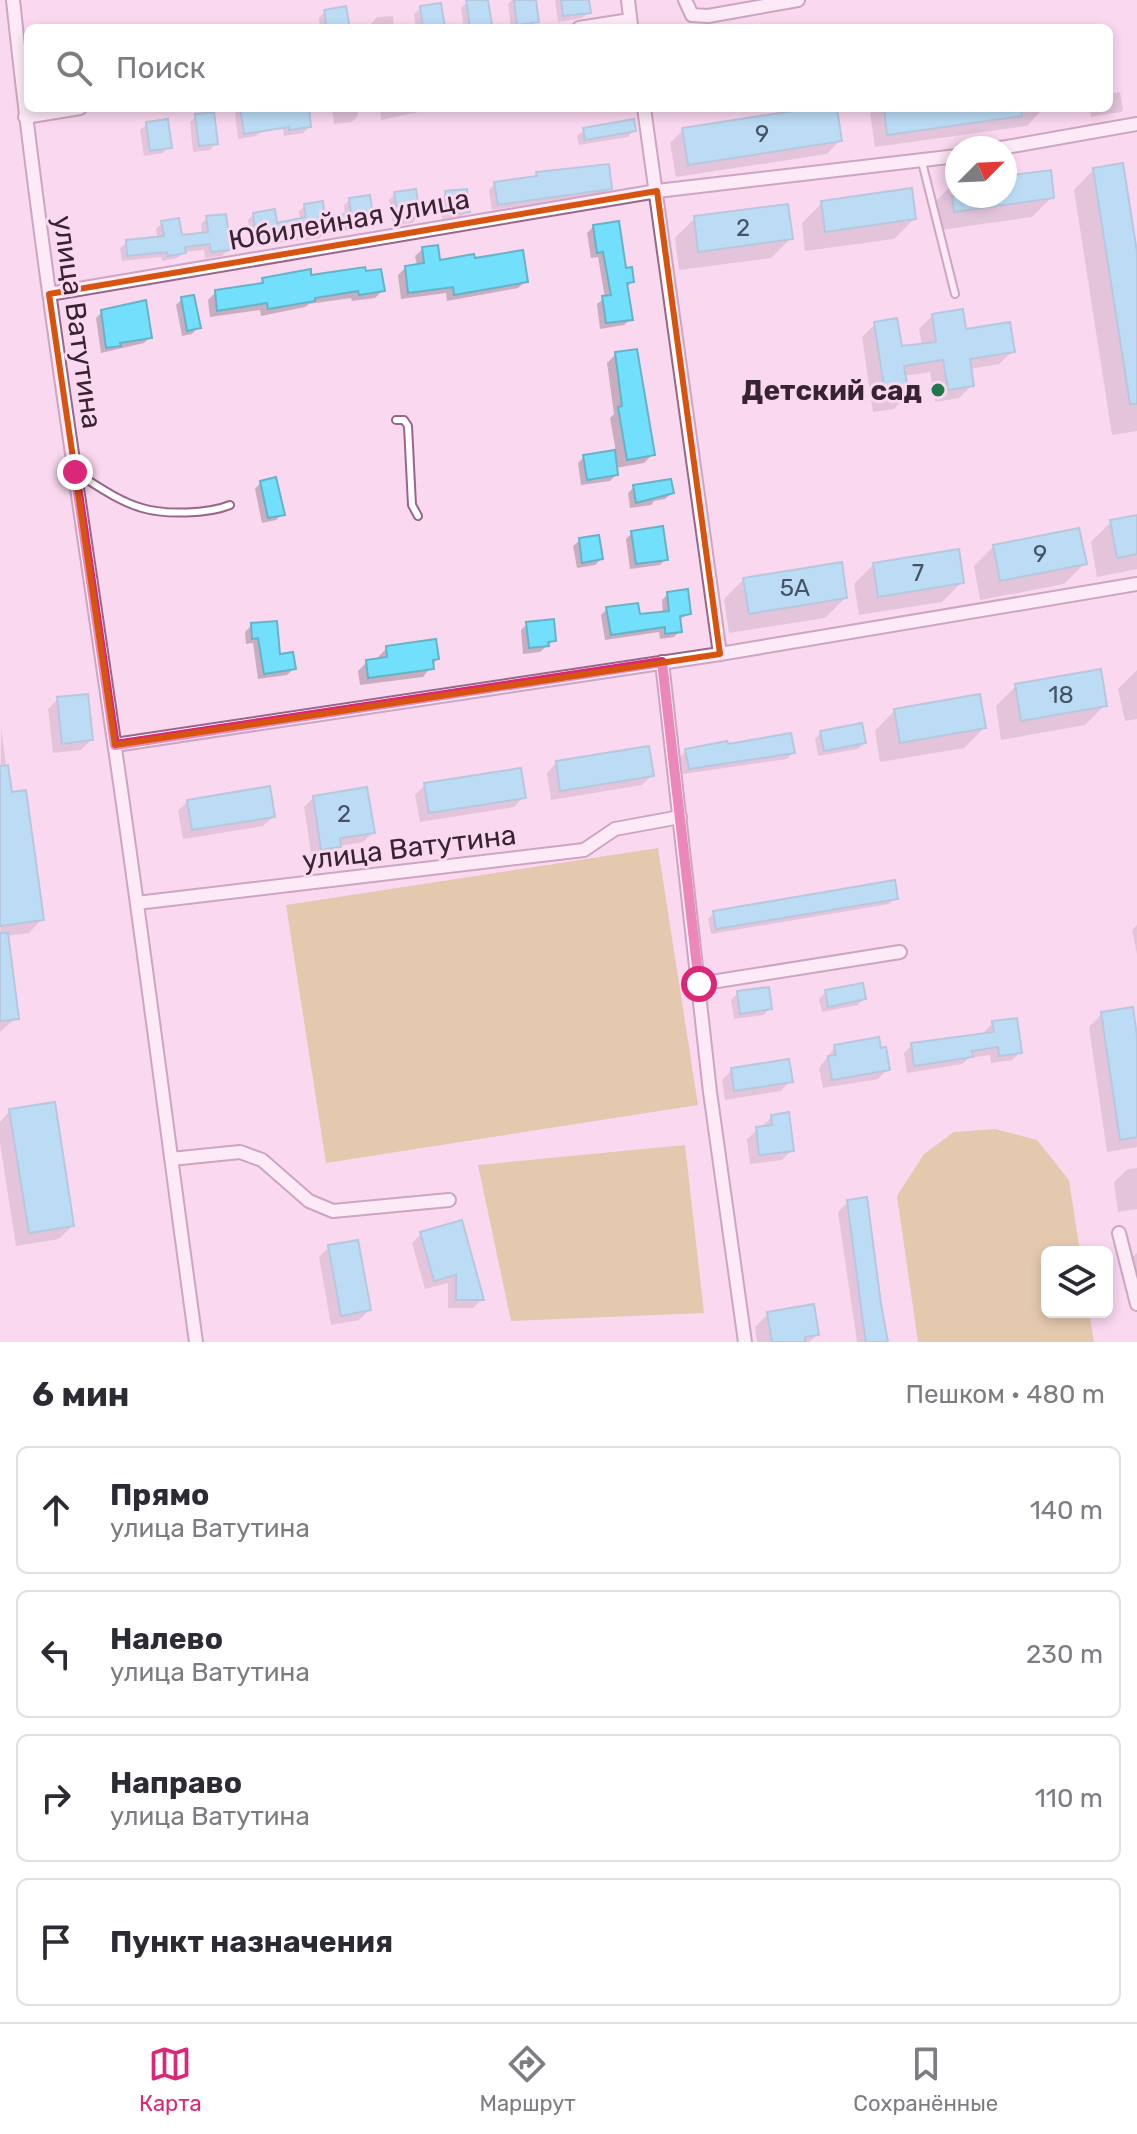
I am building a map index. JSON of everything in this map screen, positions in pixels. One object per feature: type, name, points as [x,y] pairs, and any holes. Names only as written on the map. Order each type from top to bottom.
[{"type":"street","name":"улица Ватутина","points":[[13,0],[24,107]]},
{"type":"street","points":[[628,0],[631,24]]},
{"type":"street","points":[[685,0],[692,15],[708,16],[798,0]]},
{"type":"street","name":"улица Ватутина","points":[[24,112],[196,1342]]},
{"type":"street","points":[[25,117],[56,112]]},
{"type":"street","points":[[645,112],[720,654]]},
{"type":"street","points":[[1017,145],[1137,124]]},
{"type":"street","name":"Юбилейная улица","points":[[49,294],[657,191],[945,158]]},
{"type":"street","points":[[115,745],[720,654],[1137,584]]},
{"type":"street","points":[[662,662],[710,1092],[745,1342]]},
{"type":"street","name":"улица Ватутина","points":[[137,903],[584,850],[615,829],[680,817]]},
{"type":"street","points":[[699,984],[900,952]]},
{"type":"street","points":[[171,1159],[240,1152],[262,1160],[309,1201],[333,1211],[449,1200]]},
{"type":"street","points":[[1119,1233],[1137,1304]]},
{"type":"lane","points":[[922,162],[955,294]]},
{"type":"lane","points":[[396,420],[404,420],[408,426],[412,505],[418,516]]},
{"type":"lane","points":[[75,472],[108,493],[143,508],[182,512],[218,510],[230,505]]},
{"type":"highlighted area","points":[[657,191],[720,654],[115,745],[49,294]]},
{"type":"shaded area","points":[[658,848],[698,1105],[326,1163],[286,905]]},
{"type":"shaded area","points":[[995,1129],[1037,1140],[1069,1180],[1079,1246],[1041,1246],[1041,1318],[1090,1318],[1094,1342],[918,1342],[897,1196],[924,1154],[954,1132]]},
{"type":"shaded area","points":[[685,1145],[704,1313],[511,1321],[478,1165]]},
{"type":"building","points":[[466,0],[488,0],[492,24],[469,24]]},
{"type":"building","points":[[514,0],[536,0],[539,22],[517,24]]},
{"type":"building","points":[[561,0],[589,0],[591,13],[563,16]]},
{"type":"building","points":[[441,3],[444,24],[422,24],[420,6]]},
{"type":"building","points":[[346,6],[349,24],[326,24],[324,10]]},
{"type":"building","points":[[214,112],[218,144],[199,146],[195,114]]},
{"type":"building","points":[[241,112],[309,112],[311,127],[244,134]]},
{"type":"building","points":[[786,112],[838,112],[842,141],[688,165],[682,128]]},
{"type":"building","points":[[884,112],[1022,112],[1022,116],[887,135]]},
{"type":"building","points":[[168,119],[172,148],[150,151],[146,122]]},
{"type":"building","points":[[634,119],[636,131],[585,140],[583,128]]},
{"type":"building","points":[[1123,163],[1137,252],[1137,404],[1130,404],[1093,168]]},
{"type":"building","points":[[609,164],[612,189],[498,205],[494,182],[537,176],[536,172]]},
{"type":"building","points":[[1051,170],[1054,198],[1017,203],[1017,174]]},
{"type":"building","points":[[912,188],[916,219],[825,232],[821,201]]},
{"type":"building","points":[[416,189],[420,217],[398,220],[394,192]]},
{"type":"building","points":[[467,189],[470,212],[448,214],[445,191]]},
{"type":"building","points":[[370,195],[374,223],[327,230],[327,234],[257,241],[253,213],[275,209],[277,223],[306,217],[304,204],[323,201],[325,217],[351,213],[349,198]]},
{"type":"building","points":[[788,204],[793,239],[698,252],[694,216]]},
{"type":"building","points":[[954,208],[983,208],[954,212]]},
{"type":"building","points":[[226,214],[231,250],[211,252],[210,244],[185,247],[186,253],[168,256],[167,252],[127,256],[126,240],[164,236],[161,221],[179,218],[182,235],[208,232],[206,216]]},
{"type":"building","points":[[619,221],[626,268],[632,267],[634,282],[627,283],[633,320],[606,323],[602,296],[611,295],[603,252],[597,253],[593,225]]},
{"type":"building","points":[[438,245],[440,260],[523,250],[528,282],[454,295],[453,287],[408,293],[405,266],[424,263],[422,247]]},
{"type":"building","points":[[365,267],[366,271],[381,269],[385,291],[359,295],[358,291],[268,309],[267,303],[217,311],[215,290],[263,283],[262,278],[311,269],[311,275]]},
{"type":"building","points":[[194,295],[201,328],[187,331],[181,297]]},
{"type":"building","points":[[146,300],[152,338],[106,348],[101,310]]},
{"type":"building","points":[[963,309],[966,329],[1010,322],[1015,352],[970,359],[974,386],[948,390],[943,360],[904,366],[909,396],[886,399],[874,322],[897,318],[902,346],[936,342],[932,314]]},
{"type":"building","points":[[637,349],[655,455],[627,460],[618,407],[622,406],[615,352]]},
{"type":"building","points":[[615,450],[618,475],[587,480],[583,455]]},
{"type":"building","points":[[276,477],[285,515],[268,518],[260,481]]},
{"type":"building","points":[[671,479],[674,493],[636,503],[633,485]]},
{"type":"building","points":[[1137,515],[1137,554],[1117,558],[1110,520]]},
{"type":"building","points":[[663,526],[668,560],[636,564],[631,531]]},
{"type":"building","points":[[1079,528],[1087,564],[1000,581],[993,545]]},
{"type":"building","points":[[599,535],[603,559],[582,563],[579,538]]},
{"type":"building","points":[[959,549],[964,583],[878,597],[873,563]]},
{"type":"building","points":[[842,562],[847,598],[749,614],[743,578]]},
{"type":"building","points":[[688,589],[691,614],[680,616],[682,632],[665,634],[665,627],[611,635],[606,607],[638,603],[640,614],[669,611],[667,592]]},
{"type":"building","points":[[554,619],[556,641],[548,642],[549,646],[529,648],[526,622]]},
{"type":"building","points":[[277,621],[280,654],[293,652],[296,669],[264,674],[258,638],[252,639],[251,623]]},
{"type":"building","points":[[436,639],[439,659],[433,660],[434,669],[368,678],[366,660],[387,657],[386,646]]},
{"type":"building","points":[[1101,669],[1107,706],[1021,721],[1015,684]]},
{"type":"building","points":[[88,694],[93,740],[62,744],[57,697]]},
{"type":"building","points":[[980,694],[986,728],[900,743],[894,709]]},
{"type":"building","points":[[862,723],[866,743],[824,751],[820,731]]},
{"type":"building","points":[[791,733],[795,753],[689,769],[685,749]]},
{"type":"building","points":[[649,746],[654,776],[560,791],[556,761]]},
{"type":"building","points":[[8,765],[12,792],[26,790],[44,920],[0,926],[0,766]]},
{"type":"building","points":[[521,768],[526,798],[429,813],[424,783]]},
{"type":"building","points":[[270,786],[275,817],[192,830],[187,800]]},
{"type":"building","points":[[367,787],[375,833],[340,838],[341,847],[321,850],[313,796]]},
{"type":"building","points":[[895,880],[898,899],[716,929],[713,911]]},
{"type":"building","points":[[0,933],[8,933],[19,1019],[0,1021]]},
{"type":"building","points":[[863,983],[866,999],[828,1007],[825,990]]},
{"type":"building","points":[[769,987],[772,1009],[740,1014],[737,991]]},
{"type":"building","points":[[1133,1007],[1137,1036],[1137,1137],[1120,1140],[1101,1012]]},
{"type":"building","points":[[1017,1018],[1022,1053],[999,1056],[998,1047],[972,1051],[973,1057],[914,1066],[911,1043],[994,1032],[992,1021]]},
{"type":"building","points":[[879,1037],[881,1048],[886,1047],[890,1070],[832,1080],[828,1056],[836,1055],[834,1045]]},
{"type":"building","points":[[789,1059],[793,1082],[734,1091],[731,1068]]},
{"type":"building","points":[[55,1102],[74,1226],[29,1233],[9,1109]]},
{"type":"building","points":[[789,1112],[794,1151],[759,1155],[756,1127],[772,1125],[771,1115]]},
{"type":"building","points":[[867,1197],[888,1342],[866,1342],[862,1315],[847,1200]]},
{"type":"building","points":[[462,1220],[484,1300],[456,1300],[456,1275],[434,1281],[420,1232]]},
{"type":"building","points":[[358,1240],[371,1310],[341,1316],[328,1245]]},
{"type":"building","points":[[814,1304],[819,1335],[805,1337],[805,1342],[772,1342],[767,1312]]},
{"type":"place","name":"Детский сад","points":[[938,390]]},
{"type":"route","points":[[75,472],[115,745],[662,662],[699,984]]}]
